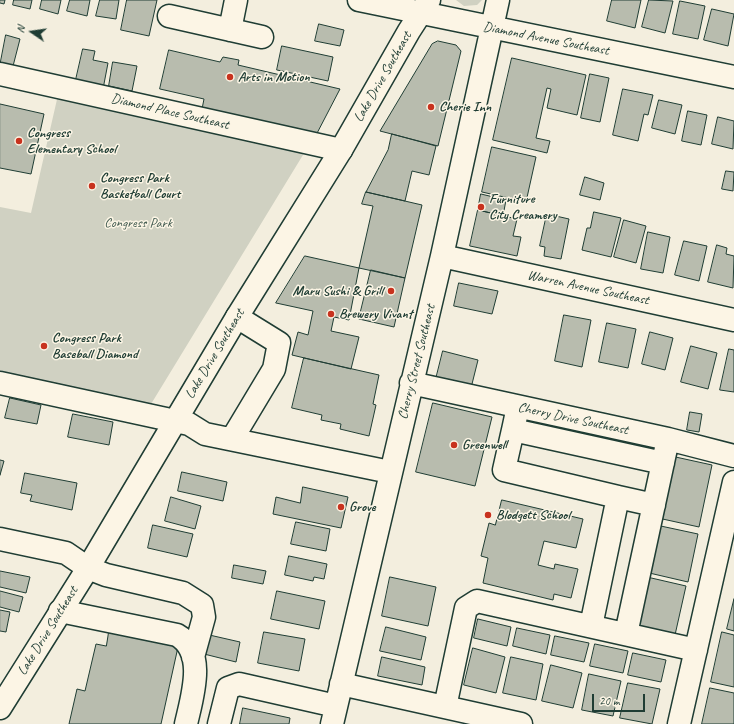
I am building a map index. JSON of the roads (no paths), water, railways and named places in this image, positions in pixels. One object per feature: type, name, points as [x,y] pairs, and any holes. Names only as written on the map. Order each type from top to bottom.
[{"type":"street","points":[[230,30],[236,0]]},
{"type":"street","name":"Diamond Avenue Southeast","points":[[359,0],[425,7],[492,27],[734,77]]},
{"type":"street","name":"Cherry Street Southeast","points":[[334,715],[442,256],[498,0]]},
{"type":"street","name":"Lake Drive Southeast","points":[[0,708],[88,568],[174,421],[341,150],[409,31],[425,7]]},
{"type":"street","points":[[169,16],[262,37]]},
{"type":"street","name":"Diamond Place Southeast","points":[[0,74],[341,150]]},
{"type":"street","name":"Warren Avenue Southeast","points":[[442,256],[734,320]]},
{"type":"street","points":[[232,439],[274,369],[280,343],[237,317]]},
{"type":"street","points":[[0,383],[189,424],[205,434],[390,472]]},
{"type":"street","name":"Cherry Drive Southeast","points":[[411,383],[668,439],[734,456]]},
{"type":"street","points":[[518,407],[504,470],[654,505]]},
{"type":"street","points":[[513,430],[663,463]]},
{"type":"street","points":[[626,634],[668,439]]},
{"type":"street","points":[[679,724],[734,482]]},
{"type":"street","points":[[591,626],[618,497]]},
{"type":"street","points":[[0,539],[66,553],[88,568],[106,575],[183,593],[194,598],[202,605],[204,617],[193,657],[195,683],[186,724]]},
{"type":"street","points":[[445,707],[466,608],[477,601],[696,650]]},
{"type":"street","points":[[60,611],[177,635],[185,640],[193,657]]},
{"type":"street","points":[[219,724],[228,688],[239,684],[312,700],[334,715]]},
{"type":"street","points":[[341,684],[521,724]]},
{"type":"place","name":"Arts in Motion","points":[[230,77]]},
{"type":"place","name":"Cherie Inn","points":[[431,107]]},
{"type":"place","name":"Congress Elementary School","points":[[19,141]]},
{"type":"place","name":"Congress Park Basketball Court","points":[[92,186]]},
{"type":"place","name":"Furniture City Creamery","points":[[481,207]]},
{"type":"place","name":"Maru Sushi & Grill","points":[[391,291]]},
{"type":"place","name":"Brewery Vivant","points":[[331,314]]},
{"type":"place","name":"Congress Park Baseball Diamond","points":[[44,346]]},
{"type":"place","name":"Greenwell","points":[[454,445]]},
{"type":"place","name":"Grove","points":[[341,507]]},
{"type":"place","name":"Blodgett School","points":[[488,515]]},
{"type":"park label","name":"Congress Park","points":[[138,223]]}]
